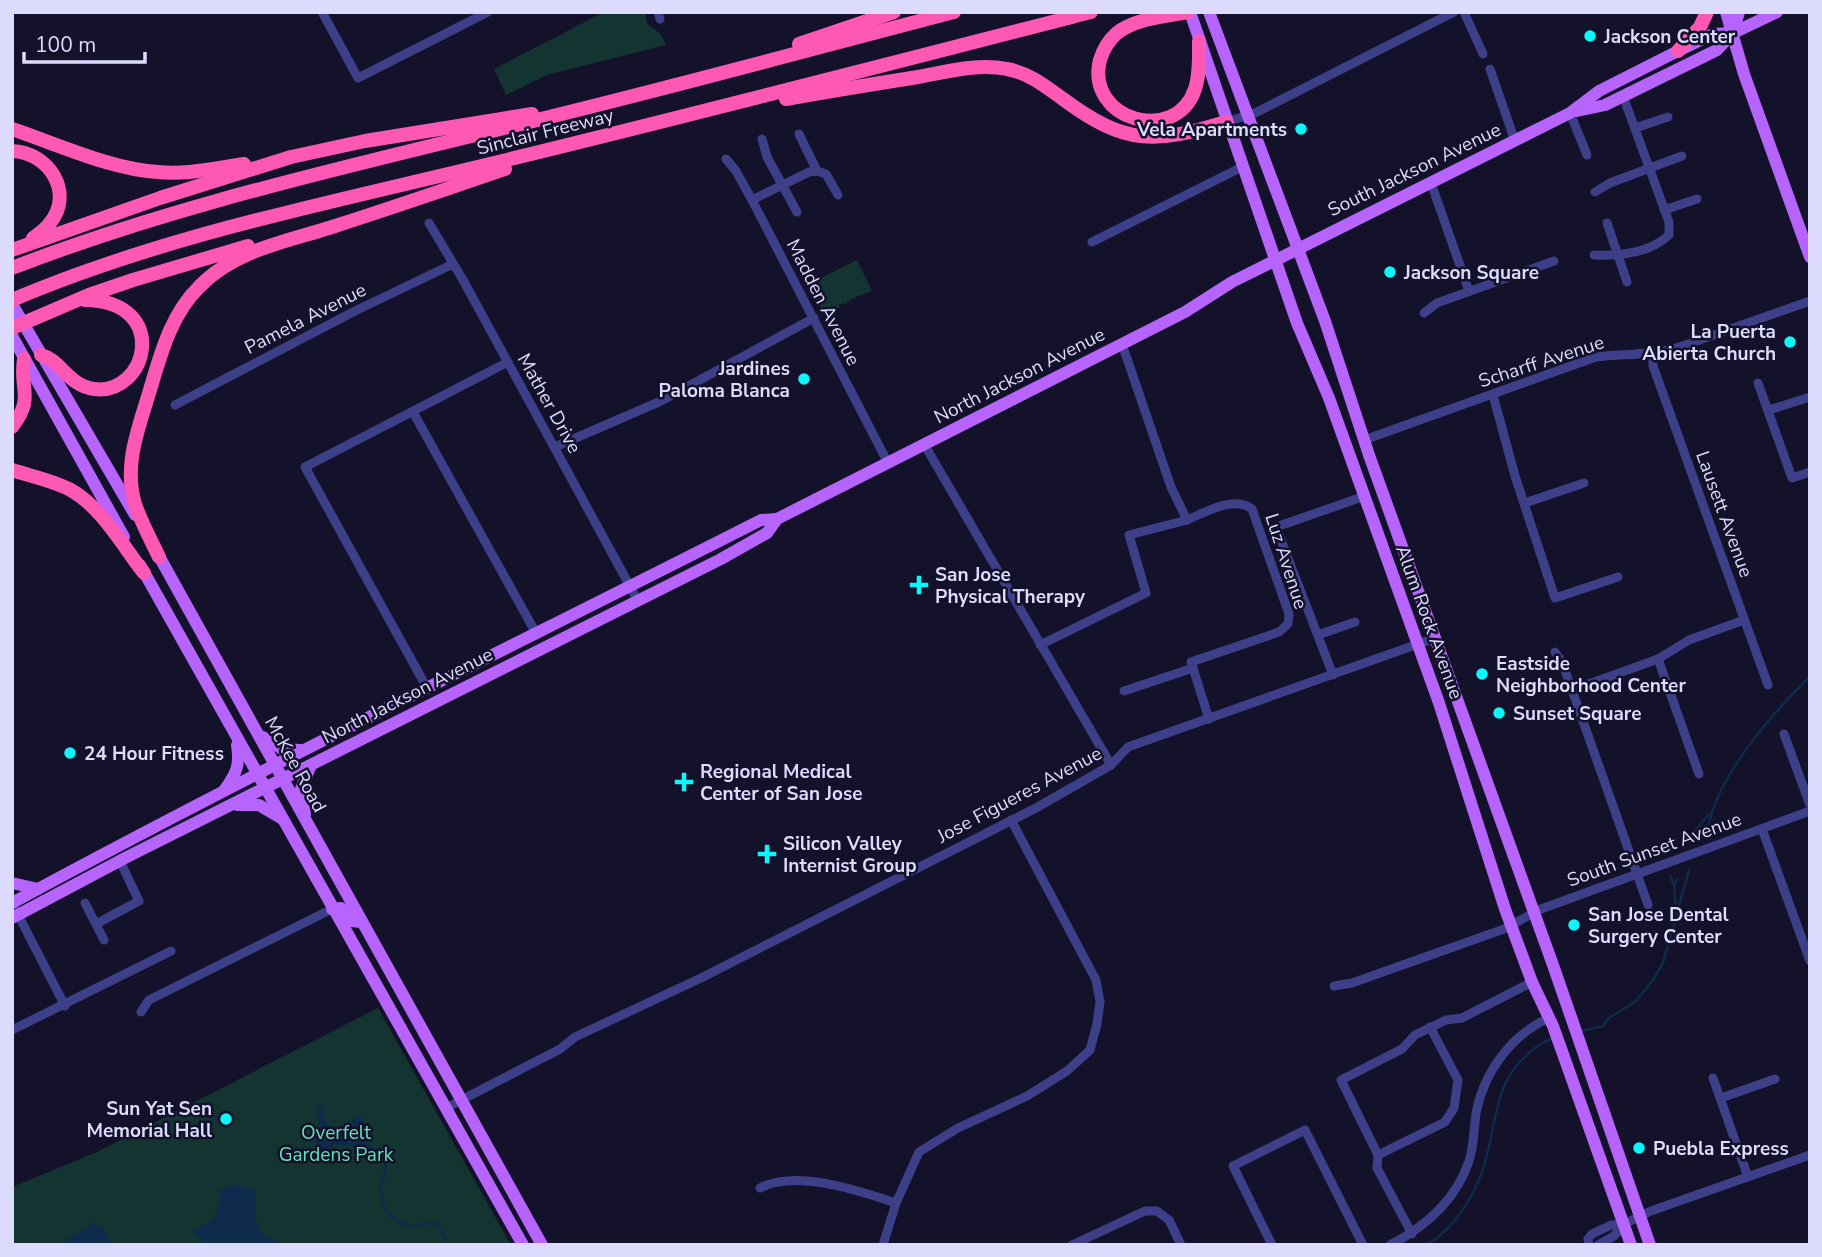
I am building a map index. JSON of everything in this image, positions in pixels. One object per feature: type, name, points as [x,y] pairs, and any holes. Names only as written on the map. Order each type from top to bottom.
[{"type":"highway","points":[[692,80],[894,12]]},
{"type":"highway","name":"Sinclair Freeway","points":[[12,268],[81,242],[227,197],[596,106],[954,12]]},
{"type":"highway","name":"Sinclair Freeway","points":[[12,302],[91,270],[232,227],[600,138],[1091,12]]},
{"type":"highway","points":[[1189,12],[1129,26],[1111,39],[1101,56],[1099,66],[1105,97],[1118,111],[1139,120],[1159,120],[1177,113],[1191,99],[1196,89],[1199,72],[1198,36]]},
{"type":"highway","points":[[1678,51],[1700,27],[1707,12]]},
{"type":"highway","points":[[685,116],[983,67],[1008,69],[1031,76],[1094,121],[1113,131],[1134,136],[1173,136],[1226,122]]},
{"type":"highway","points":[[12,129],[117,164],[159,173],[290,157],[494,119],[596,106]]},
{"type":"highway","points":[[159,557],[135,505],[130,466],[164,345],[183,305],[199,286],[214,273],[255,251],[600,138]]},
{"type":"highway","points":[[12,151],[26,152],[40,159],[53,172],[58,188],[59,205],[52,222],[27,243]]},
{"type":"highway","points":[[12,250],[160,198],[290,157]]},
{"type":"highway","points":[[12,328],[133,280],[246,247],[288,241]]},
{"type":"highway","points":[[38,349],[69,378],[86,387],[98,389],[113,387],[138,365],[142,348],[140,331],[131,316],[117,305],[102,300],[80,300]]},
{"type":"highway","points":[[12,427],[23,411],[27,397],[22,375],[22,355]]},
{"type":"highway","points":[[12,470],[55,483],[86,500],[144,573]]},
{"type":"main road","name":"Alum Rock Avenue","points":[[1189,12],[1275,260],[1439,703],[1486,856],[1532,982],[1551,1022],[1631,1245]]},
{"type":"main road","name":"Alum Rock Avenue","points":[[1209,12],[1336,352],[1364,439],[1650,1245]]},
{"type":"main road","points":[[1726,12],[1744,74],[1806,237],[1810,257]]},
{"type":"main road","points":[[1733,33],[1739,12]]},
{"type":"main road","name":"South Jackson Avenue","points":[[1570,113],[1605,104],[1623,96],[1717,50],[1733,33],[1777,12]]},
{"type":"main road","name":"South Jackson Avenue","points":[[1275,260],[1570,113],[1599,91],[1678,51],[1713,34],[1733,33]]},
{"type":"main road","name":"North Jackson Avenue","points":[[12,903],[134,836],[353,724],[428,690],[761,520],[777,519],[1185,312],[1211,293],[1275,260]]},
{"type":"main road","name":"McKee Road","points":[[12,302],[159,557],[542,1245]]},
{"type":"main road","name":"McKee Road","points":[[12,336],[523,1245]]},
{"type":"main road","name":"North Jackson Avenue","points":[[15,917],[120,861],[638,601],[767,533],[777,519]]},
{"type":"main road","points":[[429,706],[432,697],[449,679]]},
{"type":"main road","points":[[253,725],[275,746],[304,750]]},
{"type":"main road","points":[[224,791],[237,772],[239,762],[234,731]]},
{"type":"main road","points":[[306,821],[301,789],[311,765]]},
{"type":"main road","points":[[233,805],[259,805],[282,818]]},
{"type":"main road","points":[[12,883],[38,889]]},
{"type":"main road","points":[[332,909],[341,908],[351,921],[362,922]]},
{"type":"street","points":[[322,12],[358,78],[488,12]]},
{"type":"street","points":[[1226,122],[1248,115],[1454,12]]},
{"type":"street","points":[[1465,12],[1483,54]]},
{"type":"street","points":[[1490,69],[1515,141]]},
{"type":"street","points":[[1594,254],[1618,256],[1658,242],[1669,235],[1669,222],[1623,96]]},
{"type":"street","points":[[1570,113],[1587,155]]},
{"type":"street","points":[[1635,128],[1668,117]]},
{"type":"street","points":[[799,134],[817,171]]},
{"type":"street","points":[[762,139],[767,157],[797,212]]},
{"type":"street","points":[[1595,192],[1611,183],[1682,156]]},
{"type":"street","name":"Madden Avenue","points":[[726,159],[752,200],[888,463]]},
{"type":"street","points":[[1092,243],[1242,167]]},
{"type":"street","points":[[752,200],[817,171],[826,174],[838,195]]},
{"type":"street","points":[[1431,183],[1469,291]]},
{"type":"street","points":[[1664,209],[1697,199]]},
{"type":"street","points":[[1607,222],[1627,282]]},
{"type":"street","name":"Mather Drive","points":[[429,223],[638,601]]},
{"type":"street","points":[[1424,313],[1437,303],[1554,261]]},
{"type":"street","name":"Pamela Avenue","points":[[175,405],[337,320],[453,264]]},
{"type":"street","name":"Scharff Avenue","points":[[1364,439],[1596,357],[1626,353],[1653,354],[1674,349],[1810,300]]},
{"type":"street","points":[[555,447],[661,401],[814,318]]},
{"type":"street","points":[[1122,344],[1171,487],[1188,520]]},
{"type":"street","name":"Lausett Avenue","points":[[1653,354],[1653,366],[1768,685]]},
{"type":"street","points":[[428,690],[305,467],[508,362]]},
{"type":"street","points":[[1758,383],[1792,478],[1810,472]]},
{"type":"street","points":[[1493,395],[1555,598],[1618,577]]},
{"type":"street","points":[[1769,410],[1810,397]]},
{"type":"street","points":[[413,412],[537,635]]},
{"type":"street","points":[[924,444],[1111,765]]},
{"type":"street","points":[[1525,503],[1584,483]]},
{"type":"street","points":[[1333,674],[1276,527],[1364,496]]},
{"type":"street","name":"Luz Avenue","points":[[1040,645],[1146,593],[1129,535],[1188,520],[1234,502],[1244,503],[1252,509],[1289,614],[1288,624],[1279,632],[1191,662],[1193,668],[1124,691]]},
{"type":"street","points":[[1572,690],[1658,659],[1689,640],[1744,620]]},
{"type":"street","points":[[1318,635],[1355,622]]},
{"type":"street","name":"Jose Figueres Avenue","points":[[446,1108],[560,1049],[575,1037],[701,978],[1090,779],[1111,765],[1128,747],[1435,638]]},
{"type":"street","points":[[1555,652],[1562,662],[1648,905]]},
{"type":"street","points":[[1658,659],[1699,774]]},
{"type":"street","points":[[1193,668],[1209,719]]},
{"type":"street","points":[[1784,734],[1810,805]]},
{"type":"street","name":"South Sunset Avenue","points":[[1334,986],[1352,983],[1512,925],[1534,913],[1638,873],[1810,811]]},
{"type":"street","points":[[883,1245],[896,1203],[919,1152],[958,1128],[1027,1096],[1067,1071],[1090,1050],[1100,1002],[1096,980],[1011,820]]},
{"type":"street","points":[[1762,828],[1810,961]]},
{"type":"street","points":[[96,923],[139,901],[120,861]]},
{"type":"street","points":[[12,903],[15,917],[65,1006]]},
{"type":"street","points":[[85,903],[104,940]]},
{"type":"street","points":[[141,1012],[149,1000],[332,909]]},
{"type":"street","points":[[12,1030],[171,951]]},
{"type":"street","points":[[1412,1234],[1377,1168],[1378,1155],[1341,1080],[1402,1049],[1415,1035],[1430,1027],[1446,1020],[1462,1018],[1532,982]]},
{"type":"street","points":[[1390,1245],[1412,1234],[1445,1205],[1469,1161],[1479,1099],[1492,1069],[1506,1050],[1529,1028],[1551,1022]]},
{"type":"street","points":[[1378,1155],[1445,1122],[1454,1108],[1458,1080],[1430,1027]]},
{"type":"street","points":[[1713,1078],[1748,1177]]},
{"type":"street","points":[[1721,1098],[1775,1079]]},
{"type":"street","points":[[1272,1245],[1233,1166],[1305,1130],[1363,1245]]},
{"type":"street","points":[[1589,1245],[1588,1239],[1592,1234],[1611,1225],[1624,1224],[1810,1155]]},
{"type":"street","points":[[760,1188],[770,1183],[795,1181],[846,1187],[896,1203]]},
{"type":"street","points":[[1077,1244],[1145,1211],[1157,1211],[1169,1220],[1181,1245]]},
{"type":"street","points":[[1598,1245],[1614,1236],[1624,1224]]},
{"type":"green space","points":[[604,12],[646,12],[647,24],[661,35],[666,45],[547,75],[506,95],[494,69]]},
{"type":"green space","points":[[857,260],[872,291],[839,305],[840,307],[825,315],[809,284]]},
{"type":"green space","name":"Overfelt Gardens Park","points":[[378,1008],[511,1245],[12,1245],[12,1187],[97,1152]]},
{"type":"water","points":[[318,1106],[321,1106],[328,1125],[334,1129],[349,1124],[356,1116],[363,1118],[364,1137],[368,1145],[366,1150],[359,1151],[351,1146],[335,1144],[324,1151],[318,1151],[315,1143],[319,1127]]},
{"type":"water","points":[[230,1185],[252,1188],[256,1221],[263,1234],[274,1241],[294,1245],[210,1245],[194,1234],[193,1231],[214,1217],[220,1191]]},
{"type":"water","points":[[93,1223],[102,1227],[113,1245],[63,1245],[68,1239]]},
{"type":"waterway","points":[[1707,834],[1712,813],[1732,770],[1762,728],[1810,676]]},
{"type":"waterway","points":[[1691,842],[1695,831],[1709,814]]},
{"type":"waterway","points":[[1684,839],[1695,831]]},
{"type":"waterway","points":[[1688,840],[1693,834]]},
{"type":"waterway","points":[[1582,1031],[1603,1026],[1609,1018],[1636,1001],[1653,980],[1663,963],[1689,870]]},
{"type":"waterway","points":[[1670,876],[1674,886]]},
{"type":"waterway","points":[[1676,909],[1674,886],[1677,879]]},
{"type":"waterway","points":[[1427,1245],[1449,1227],[1474,1191],[1484,1165],[1500,1098],[1510,1074],[1532,1051],[1552,1039]]},
{"type":"waterway","points":[[368,1145],[384,1157],[386,1167],[380,1190],[386,1212],[411,1227],[433,1222],[442,1231],[449,1245]]},
{"type":"place","name":"Jackson Center","points":[[1590,36]]},
{"type":"place","name":"Vela Apartments","points":[[1301,129]]},
{"type":"place","name":"Jackson Square","points":[[1390,272]]},
{"type":"place","name":"La Puerta Abierta Church","points":[[1790,342]]},
{"type":"place","name":"Jardines Paloma Blanca","points":[[804,379]]},
{"type":"place","name":"San Jose Physical Therapy","points":[[919,585]]},
{"type":"place","name":"Eastside Neighborhood Center","points":[[1482,674]]},
{"type":"place","name":"Sunset Square","points":[[1499,713]]},
{"type":"place","name":"24 Hour Fitness","points":[[70,753]]},
{"type":"place","name":"Regional Medical Center of San Jose","points":[[684,782]]},
{"type":"place","name":"Silicon Valley Internist Group","points":[[767,854]]},
{"type":"place","name":"San Jose Dental Surgery Center","points":[[1574,925]]},
{"type":"place","name":"Sun Yat Sen Memorial Hall","points":[[226,1119]]},
{"type":"place","name":"Puebla Express","points":[[1639,1148]]}]
